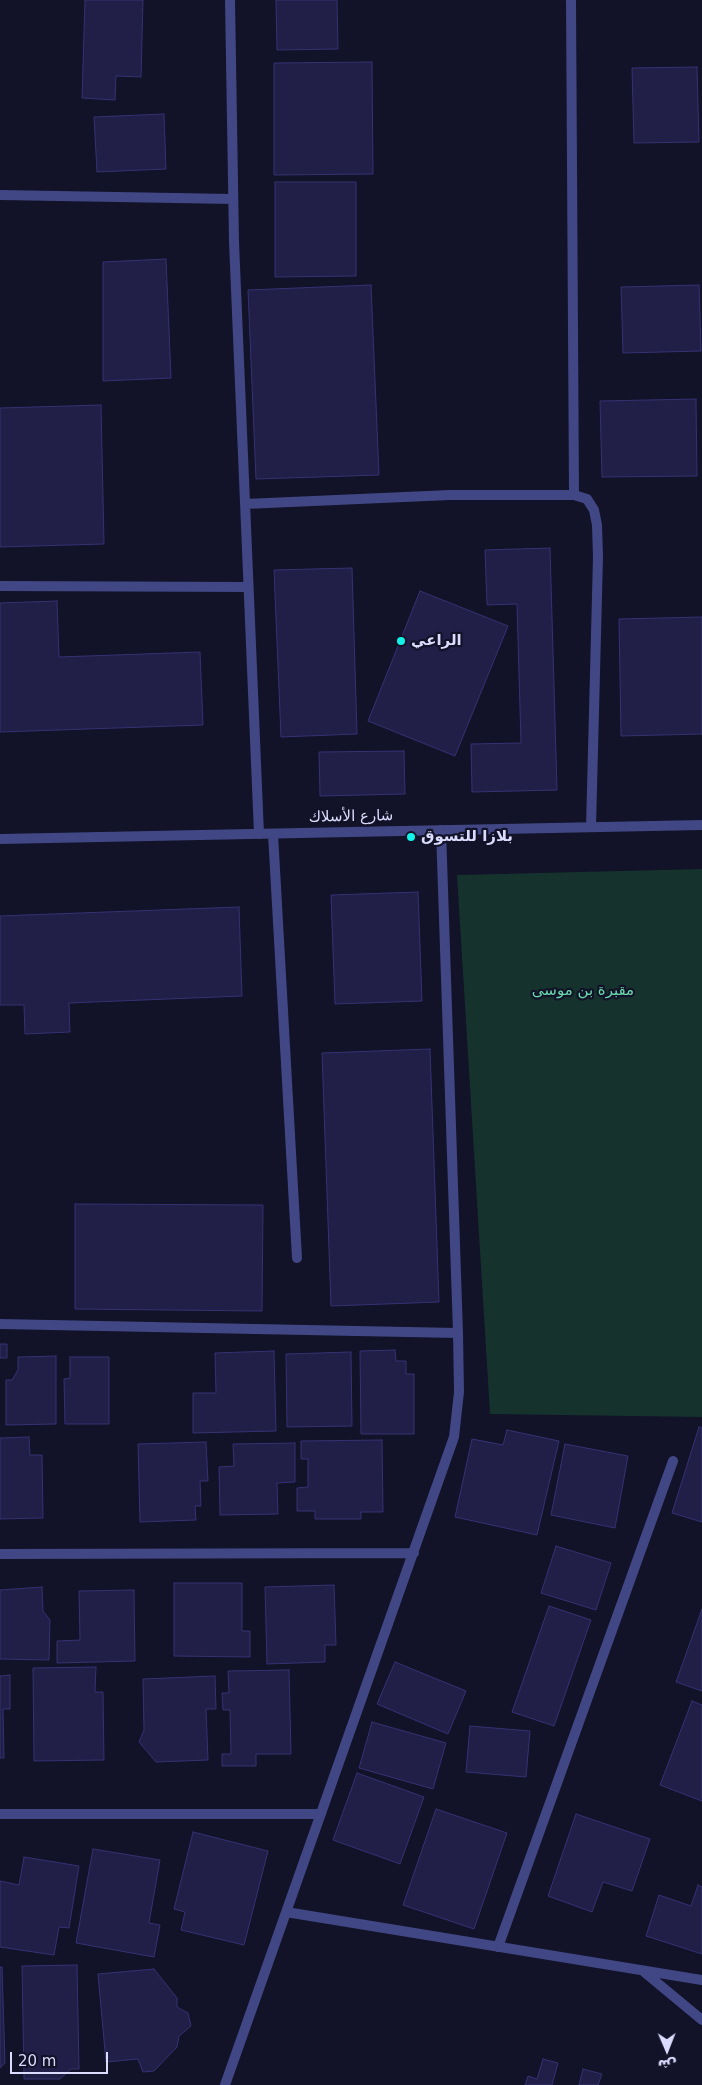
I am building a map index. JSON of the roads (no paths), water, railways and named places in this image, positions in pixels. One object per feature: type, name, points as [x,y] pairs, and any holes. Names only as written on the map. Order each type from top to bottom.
[{"type":"street","points":[[230,0],[233,199],[259,834]]},
{"type":"street","points":[[571,0],[574,495]]},
{"type":"street","points":[[0,195],[233,199]]},
{"type":"street","points":[[245,504],[450,494],[574,495],[587,499],[594,510],[597,525],[595,732],[591,827]]},
{"type":"street","points":[[0,586],[248,587]]},
{"type":"street","name":"شارع الأسلاك","points":[[0,838],[702,824]]},
{"type":"street","points":[[225,2085],[454,1437],[459,1392],[458,1333],[441,830]]},
{"type":"street","points":[[274,834],[297,1258]]},
{"type":"street","points":[[0,1324],[458,1333]]},
{"type":"street","points":[[498,1947],[673,1461]]},
{"type":"street","points":[[0,1554],[414,1552]]},
{"type":"street","points":[[0,1814],[321,1814]]},
{"type":"street","points":[[286,1912],[702,1980]]},
{"type":"street","points":[[642,1971],[702,2020]]},
{"type":"place","name":"الراعي","points":[[401,641]]},
{"type":"place","name":"بلازا للتسوق","points":[[411,837]]},
{"type":"park label","name":"مقبرة بن موسى","points":[[583,991]]}]
